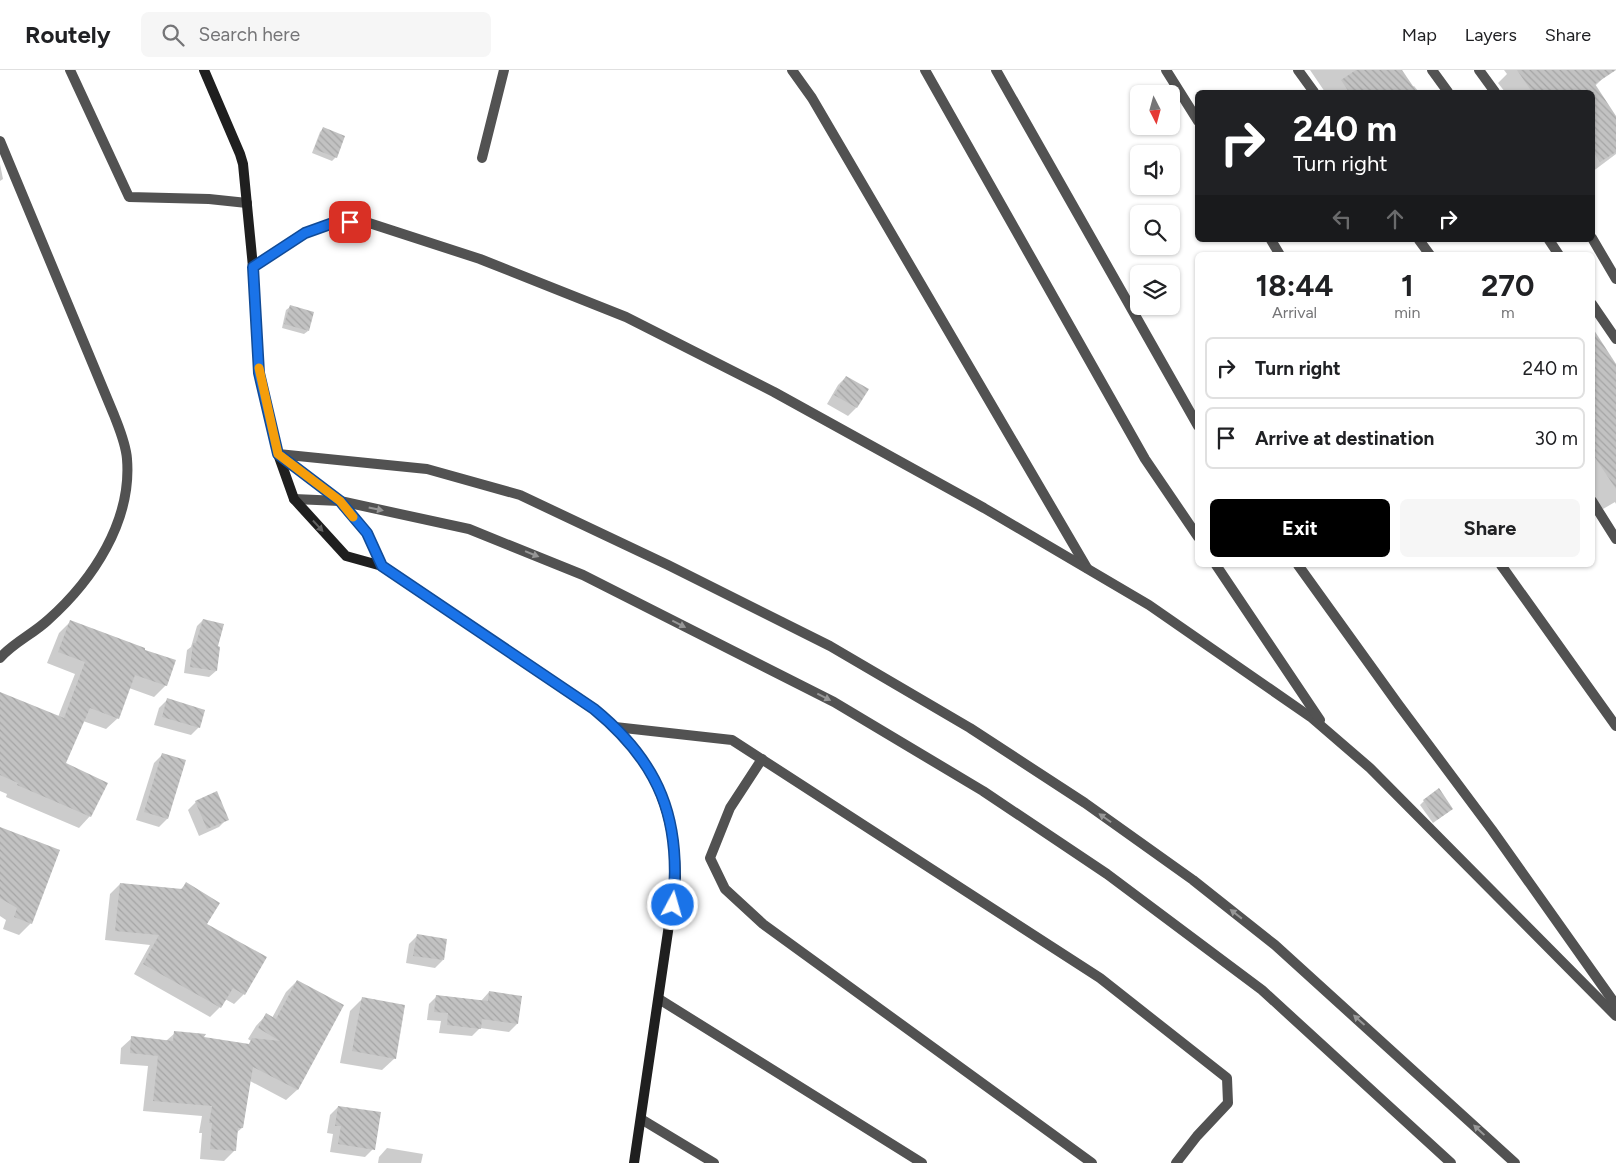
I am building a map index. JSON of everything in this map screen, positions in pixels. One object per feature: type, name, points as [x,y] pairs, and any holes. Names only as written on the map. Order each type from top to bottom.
[{"type":"street","points":[[70,70],[129,197],[209,199],[247,203]]},
{"type":"street","points":[[204,70],[240,154],[253,267],[259,373],[278,454],[294,500],[346,556],[382,566],[594,709],[634,747],[650,770],[658,787],[671,822],[675,849],[676,877],[634,1163]]},
{"type":"street","points":[[482,158],[504,70]]},
{"type":"street","points":[[792,70],[812,98],[1088,570]]},
{"type":"street","points":[[925,70],[1145,459],[1195,533]]},
{"type":"street","points":[[996,70],[1195,421]]},
{"type":"street","points":[[1166,70],[1195,116]]},
{"type":"street","points":[[1298,70],[1313,90]]},
{"type":"street","points":[[1432,70],[1447,90]]},
{"type":"street","points":[[1479,70],[1494,90]]},
{"type":"street","points":[[0,141],[114,415],[127,456],[128,483],[112,539],[83,584],[48,621],[1,656]]},
{"type":"street","points":[[253,267],[305,233],[333,223],[366,222],[480,259],[626,317],[774,392],[984,508],[1149,605],[1312,718],[1370,768],[1616,1016]]},
{"type":"street","points":[[1594,242],[1616,279]]},
{"type":"street","points":[[1595,308],[1616,339]]},
{"type":"street","points":[[278,454],[340,501],[367,533],[382,566]]},
{"type":"street","points":[[278,454],[427,469],[520,495],[668,565],[830,646],[970,728],[1085,803],[1193,880],[1275,945],[1515,1163]]},
{"type":"street","points":[[294,500],[340,501],[469,529],[582,575],[842,707],[983,791],[1107,874],[1262,990],[1451,1163]]},
{"type":"street","points":[[1595,506],[1616,539]]},
{"type":"street","points":[[1217,567],[1328,732]]},
{"type":"street","points":[[1299,567],[1492,830],[1616,1005]]},
{"type":"street","points":[[1502,567],[1616,726]]},
{"type":"street","points":[[615,727],[732,740],[1100,978],[1227,1078],[1228,1103],[1197,1136],[1176,1163]]},
{"type":"street","points":[[762,760],[730,808],[710,858],[725,889],[763,924],[1092,1163]]},
{"type":"street","points":[[659,999],[922,1163]]},
{"type":"street","points":[[641,1119],[714,1163]]},
{"type":"building","points":[[1356,70],[1402,70],[1416,90],[1348,90],[1341,80]]},
{"type":"building","points":[[1517,70],[1616,70],[1595,84],[1616,116],[1616,152],[1600,162],[1595,154],[1595,90],[1531,90]]},
{"type":"building","points":[[323,127],[345,136],[337,158],[314,149]]},
{"type":"building","points":[[290,305],[314,312],[309,331],[284,324]]},
{"type":"building","points":[[1595,332],[1616,364],[1616,489],[1595,458]]},
{"type":"building","points":[[846,376],[869,389],[857,408],[834,395]]},
{"type":"building","points":[[203,619],[224,624],[218,646],[220,647],[217,671],[190,667],[193,643],[196,643]]},
{"type":"building","points":[[70,620],[145,648],[145,650],[176,660],[167,686],[135,675],[119,719],[90,708],[66,763],[108,783],[91,817],[17,785],[18,783],[0,775],[0,692],[64,718],[85,662],[58,652]]},
{"type":"building","points":[[167,698],[205,710],[200,728],[162,717]]},
{"type":"building","points":[[162,753],[186,760],[168,819],[144,812]]},
{"type":"building","points":[[1439,788],[1453,809],[1437,820],[1423,800]]},
{"type":"building","points":[[217,791],[229,820],[207,829],[195,801]]},
{"type":"building","points":[[0,827],[60,850],[32,924],[14,917],[17,908],[0,898]]},
{"type":"building","points":[[186,882],[220,903],[207,924],[267,957],[245,995],[233,988],[221,1008],[143,964],[159,935],[115,931],[120,883],[182,889]]},
{"type":"building","points":[[417,934],[447,939],[444,960],[413,956]]},
{"type":"building","points":[[297,980],[344,1005],[298,1090],[253,1067],[243,1128],[238,1128],[236,1151],[210,1149],[212,1123],[209,1123],[212,1106],[153,1101],[158,1056],[130,1053],[131,1036],[173,1041],[174,1031],[206,1034],[204,1037],[249,1044],[252,1038],[280,1041],[258,1028],[266,1013],[276,1019]]},
{"type":"building","points":[[489,991],[522,996],[518,1024],[482,1019],[481,1029],[447,1025],[448,1013],[434,1012],[436,995],[488,1001]]},
{"type":"building","points":[[362,997],[405,1005],[396,1059],[352,1051]]},
{"type":"building","points":[[338,1106],[381,1112],[375,1150],[338,1144],[341,1126],[335,1126]]},
{"type":"slow traffic","points":[[259,368],[278,454],[340,501],[353,517]]},
{"type":"route","points":[[350,222],[333,223],[305,233],[253,267],[259,373],[278,454],[340,501],[367,533],[382,566],[594,709],[634,747],[650,770],[671,822],[676,863],[673,905]]}]
